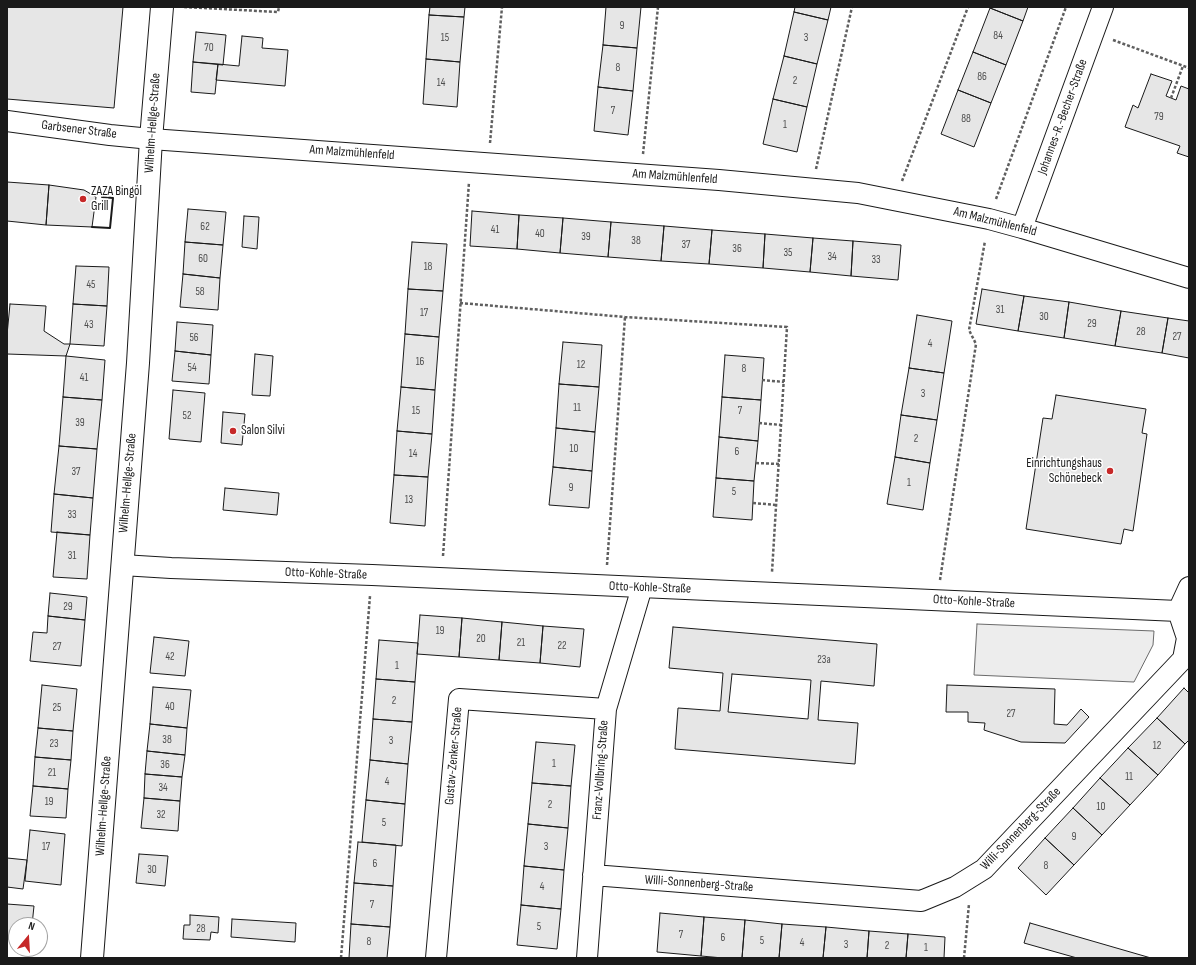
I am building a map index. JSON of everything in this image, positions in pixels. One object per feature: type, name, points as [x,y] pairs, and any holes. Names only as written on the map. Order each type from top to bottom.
[{"type":"main road","name":"Wilhelm-Hellge-Straße","points":[[92,958],[138,363],[151,139],[162,7]]},
{"type":"street","name":"Johannes-R.-Becher-Straße","points":[[1022,228],[1103,7]]},
{"type":"street","name":"Garbsener Straße","points":[[7,121],[151,139]]},
{"type":"street","name":"Am Malzmühlenfeld","points":[[151,139],[641,174],[858,193],[989,219],[1189,278]]},
{"type":"street","name":"Otto-Kohle-Straße","points":[[122,565],[1178,611]]},
{"type":"street","name":"Franz-Vollbring-Straße","points":[[587,958],[606,709],[642,587]]},
{"type":"street","points":[[1178,611],[1189,587]]},
{"type":"street","name":"Willi-Sonnenberg-Straße","points":[[593,875],[920,901],[955,886],[984,869],[1183,659],[1187,638],[1178,611]]},
{"type":"street","name":"Gustav-Zenker-Straße","points":[[436,958],[459,699],[606,709]]},
{"type":"path","points":[[180,7],[278,12],[279,7]]},
{"type":"path","points":[[441,579],[460,303],[502,7]]},
{"type":"path","points":[[641,174],[658,7]]},
{"type":"path","points":[[811,189],[852,7]]},
{"type":"path","points":[[894,200],[968,7]]},
{"type":"path","points":[[937,600],[976,344],[969,330],[989,219],[1066,7]]},
{"type":"path","points":[[1093,33],[1189,68]]},
{"type":"path","points":[[1171,98],[1183,66]]},
{"type":"path","points":[[460,303],[787,327],[771,593]]},
{"type":"path","points":[[605,586],[625,316]]},
{"type":"path","points":[[762,380],[784,382]]},
{"type":"path","points":[[759,423],[781,425]]},
{"type":"path","points":[[756,463],[779,464]]},
{"type":"path","points":[[753,503],[777,505]]},
{"type":"path","points":[[341,958],[372,576]]},
{"type":"path","points":[[955,886],[969,903],[964,958]]},
{"type":"shaded area","points":[[977,624],[1154,631],[1153,645],[1134,682],[974,675]]},
{"type":"building","points":[[7,7],[123,7],[114,108],[7,99]]},
{"type":"building","points":[[430,7],[465,7],[464,17],[429,15]]},
{"type":"building","points":[[606,7],[641,7],[637,48],[603,45]]},
{"type":"building","points":[[795,7],[831,7],[828,20],[794,12]]},
{"type":"building","points":[[990,7],[1028,7],[1023,21]]},
{"type":"building","points":[[990,8],[1023,21],[1006,65],[973,52]]},
{"type":"building","points":[[794,12],[828,20],[817,64],[784,56]]},
{"type":"building","points":[[429,15],[464,17],[460,62],[426,59]]},
{"type":"building","points":[[196,32],[226,35],[223,65],[193,62]]},
{"type":"building","points":[[242,36],[263,38],[262,48],[288,50],[285,86],[216,80],[218,64],[239,66]]},
{"type":"building","points":[[603,45],[637,48],[633,91],[598,87]]},
{"type":"building","points":[[973,52],[1006,65],[991,103],[958,90]]},
{"type":"building","points":[[784,56],[817,64],[807,107],[773,99]]},
{"type":"building","points":[[426,59],[460,62],[457,107],[423,104]]},
{"type":"building","points":[[193,62],[218,64],[215,94],[191,92]]},
{"type":"building","points":[[1151,74],[1172,81],[1166,96],[1176,100],[1181,86],[1189,89],[1189,157],[1177,153],[1180,146],[1125,127],[1133,105],[1138,108]]},
{"type":"building","points":[[598,87],[633,91],[628,135],[594,131]]},
{"type":"building","points":[[958,90],[991,103],[974,147],[941,134]]},
{"type":"building","points":[[773,99],[807,107],[797,152],[763,144]]},
{"type":"building","points":[[7,182],[49,185],[46,225],[7,221]]},
{"type":"building","points":[[49,185],[84,190],[96,197],[92,227],[46,225]]},
{"type":"building","points":[[188,209],[226,212],[223,245],[185,242]]},
{"type":"building","points":[[472,211],[519,215],[517,249],[470,246]]},
{"type":"building","points":[[519,215],[563,218],[560,253],[517,249]]},
{"type":"building","points":[[244,216],[259,217],[257,249],[242,247]]},
{"type":"building","points":[[563,218],[611,222],[608,257],[560,253]]},
{"type":"building","points":[[611,222],[664,226],[661,261],[608,257]]},
{"type":"building","points":[[664,226],[712,230],[709,264],[661,261]]},
{"type":"building","points":[[712,230],[765,234],[763,268],[709,264]]},
{"type":"building","points":[[765,234],[813,238],[810,272],[763,268]]},
{"type":"building","points":[[813,238],[853,241],[851,276],[810,272]]},
{"type":"building","points":[[853,241],[901,245],[898,280],[851,276]]},
{"type":"building","points":[[185,242],[223,245],[220,278],[183,274]]},
{"type":"building","points":[[412,242],[447,244],[443,291],[408,289]]},
{"type":"building","points":[[76,266],[109,267],[107,306],[73,304]]},
{"type":"building","points":[[183,274],[220,278],[218,310],[180,307]]},
{"type":"building","points":[[408,289],[443,291],[439,337],[405,334]]},
{"type":"building","points":[[982,289],[1024,296],[1018,331],[976,324]]},
{"type":"building","points":[[1024,296],[1069,302],[1064,338],[1018,331]]},
{"type":"building","points":[[1069,302],[1121,311],[1115,346],[1064,338]]},
{"type":"building","points":[[10,304],[46,306],[44,331],[64,344],[70,344],[66,356],[7,354]]},
{"type":"building","points":[[73,304],[107,306],[104,346],[70,344]]},
{"type":"building","points":[[1121,311],[1168,318],[1162,353],[1115,346]]},
{"type":"building","points":[[917,315],[952,321],[944,373],[909,368]]},
{"type":"building","points":[[1168,318],[1189,321],[1189,358],[1162,353]]},
{"type":"building","points":[[177,322],[213,325],[211,355],[175,351]]},
{"type":"building","points":[[405,334],[439,337],[435,390],[401,387]]},
{"type":"building","points":[[563,342],[602,345],[599,387],[559,384]]},
{"type":"building","points":[[175,351],[211,355],[209,384],[172,381]]},
{"type":"building","points":[[255,354],[273,356],[270,396],[252,395]]},
{"type":"building","points":[[725,355],[764,358],[761,400],[722,397]]},
{"type":"building","points":[[66,356],[105,360],[102,400],[63,397]]},
{"type":"building","points":[[909,368],[944,373],[937,420],[901,415]]},
{"type":"building","points":[[559,384],[599,387],[595,432],[556,428]]},
{"type":"building","points":[[401,387],[435,390],[432,434],[397,431]]},
{"type":"building","points":[[173,390],[205,393],[201,442],[169,439]]},
{"type":"building","points":[[1056,395],[1146,409],[1142,433],[1147,434],[1133,531],[1124,529],[1121,544],[1026,529],[1043,418],[1052,419]]},
{"type":"building","points":[[63,397],[102,400],[97,449],[59,446]]},
{"type":"building","points":[[722,397],[761,400],[758,441],[719,437]]},
{"type":"building","points":[[223,412],[245,414],[242,445],[221,443]]},
{"type":"building","points":[[901,415],[937,420],[930,463],[895,457]]},
{"type":"building","points":[[556,428],[595,432],[592,471],[553,467]]},
{"type":"building","points":[[397,431],[432,434],[428,477],[394,475]]},
{"type":"building","points":[[719,437],[758,441],[754,481],[716,478]]},
{"type":"building","points":[[59,446],[97,449],[93,498],[54,494]]},
{"type":"building","points":[[895,457],[930,463],[923,510],[887,504]]},
{"type":"building","points":[[553,467],[592,471],[589,508],[549,505]]},
{"type":"building","points":[[394,475],[428,477],[425,526],[390,523]]},
{"type":"building","points":[[716,478],[754,481],[752,520],[713,517]]},
{"type":"building","points":[[225,488],[279,493],[277,515],[223,510]]},
{"type":"building","points":[[54,494],[93,498],[90,535],[51,532]]},
{"type":"building","points":[[57,532],[90,535],[87,579],[53,577]]},
{"type":"building","points":[[50,593],[87,597],[85,620],[48,616]]},
{"type":"building","points":[[420,615],[462,618],[459,657],[417,654]]},
{"type":"building","points":[[48,616],[85,620],[81,666],[30,661],[33,632],[47,633]]},
{"type":"building","points":[[462,618],[502,622],[499,660],[459,657]]},
{"type":"building","points":[[502,622],[543,626],[540,663],[499,660]]},
{"type":"building","points":[[543,626],[584,629],[580,667],[540,663]]},
{"type":"building","points":[[673,627],[877,644],[874,686],[821,681],[818,720],[858,723],[855,764],[675,749],[678,708],[720,711],[723,673],[669,668]],"holes":[[[732,674],[811,680],[808,719],[728,712]]]},
{"type":"building","points":[[154,637],[189,641],[185,676],[150,673]]},
{"type":"building","points":[[379,640],[418,643],[415,682],[376,679]]},
{"type":"building","points":[[376,679],[415,682],[412,722],[373,719]]},
{"type":"building","points":[[42,685],[77,689],[73,731],[38,728]]},
{"type":"building","points":[[947,685],[1055,689],[1054,724],[1067,725],[1081,709],[1089,717],[1065,743],[1021,742],[984,730],[985,723],[968,722],[968,712],[946,712]]},
{"type":"building","points":[[153,687],[191,690],[187,728],[150,724]]},
{"type":"building","points":[[1184,688],[1189,693],[1189,740],[1185,744],[1157,718]]},
{"type":"building","points":[[1157,718],[1185,744],[1158,775],[1128,748]]},
{"type":"building","points":[[373,719],[412,722],[408,764],[370,760]]},
{"type":"building","points":[[150,724],[187,728],[185,755],[147,751]]},
{"type":"building","points":[[38,728],[73,731],[71,760],[35,757]]},
{"type":"building","points":[[536,742],[575,745],[571,786],[532,783]]},
{"type":"building","points":[[1128,748],[1158,775],[1130,805],[1100,778]]},
{"type":"building","points":[[147,751],[185,755],[182,777],[145,774]]},
{"type":"building","points":[[35,757],[71,760],[68,789],[33,786]]},
{"type":"building","points":[[370,760],[408,764],[405,804],[366,800]]},
{"type":"building","points":[[145,774],[182,777],[180,801],[144,798]]},
{"type":"building","points":[[1100,778],[1130,805],[1102,835],[1073,808]]},
{"type":"building","points":[[532,783],[571,786],[568,828],[528,824]]},
{"type":"building","points":[[33,786],[68,789],[66,818],[30,816]]},
{"type":"building","points":[[144,798],[180,801],[178,831],[141,828]]},
{"type":"building","points":[[366,800],[405,804],[402,846],[362,842]]},
{"type":"building","points":[[1073,808],[1102,835],[1074,865],[1045,838]]},
{"type":"building","points":[[528,824],[568,828],[564,870],[524,866]]},
{"type":"building","points":[[30,830],[65,834],[61,885],[25,881]]},
{"type":"building","points":[[1045,838],[1074,865],[1046,895],[1018,868]]},
{"type":"building","points":[[358,842],[396,845],[393,886],[354,883]]},
{"type":"building","points":[[139,854],[168,856],[165,886],[136,883]]},
{"type":"building","points":[[7,858],[27,860],[23,889],[7,887]]},
{"type":"building","points":[[524,866],[564,870],[561,909],[521,905]]},
{"type":"building","points":[[354,883],[393,886],[390,927],[351,924]]},
{"type":"building","points":[[7,904],[34,906],[33,917],[8,917],[7,938]]},
{"type":"building","points":[[521,905],[561,909],[557,949],[517,945]]},
{"type":"building","points":[[660,913],[704,917],[701,956],[657,952]]},
{"type":"building","points":[[190,915],[219,917],[218,933],[211,932],[210,940],[183,939],[184,925],[190,925]]},
{"type":"building","points":[[704,917],[745,920],[742,958],[701,956]]},
{"type":"building","points":[[232,919],[296,923],[295,942],[231,937]]},
{"type":"building","points":[[745,920],[782,924],[779,958],[742,958]]},
{"type":"building","points":[[1030,923],[1151,958],[1077,958],[1024,943]]},
{"type":"building","points":[[351,924],[390,927],[387,958],[349,958]]},
{"type":"building","points":[[782,924],[826,927],[823,958],[779,958]]},
{"type":"building","points":[[826,927],[869,931],[867,958],[823,958]]},
{"type":"building","points":[[869,931],[908,934],[906,958],[867,958]]},
{"type":"building","points":[[908,934],[945,937],[944,958],[906,958]]},
{"type":"wall","points":[[92,227],[110,228],[113,198],[102,197]]},
{"type":"place","name":"ZAZA Bingöl Grill","points":[[83,199]]},
{"type":"place","name":"Salon Silvi","points":[[233,431]]},
{"type":"place","name":"Einrichtungshaus Schönebeck","points":[[1110,471]]}]
